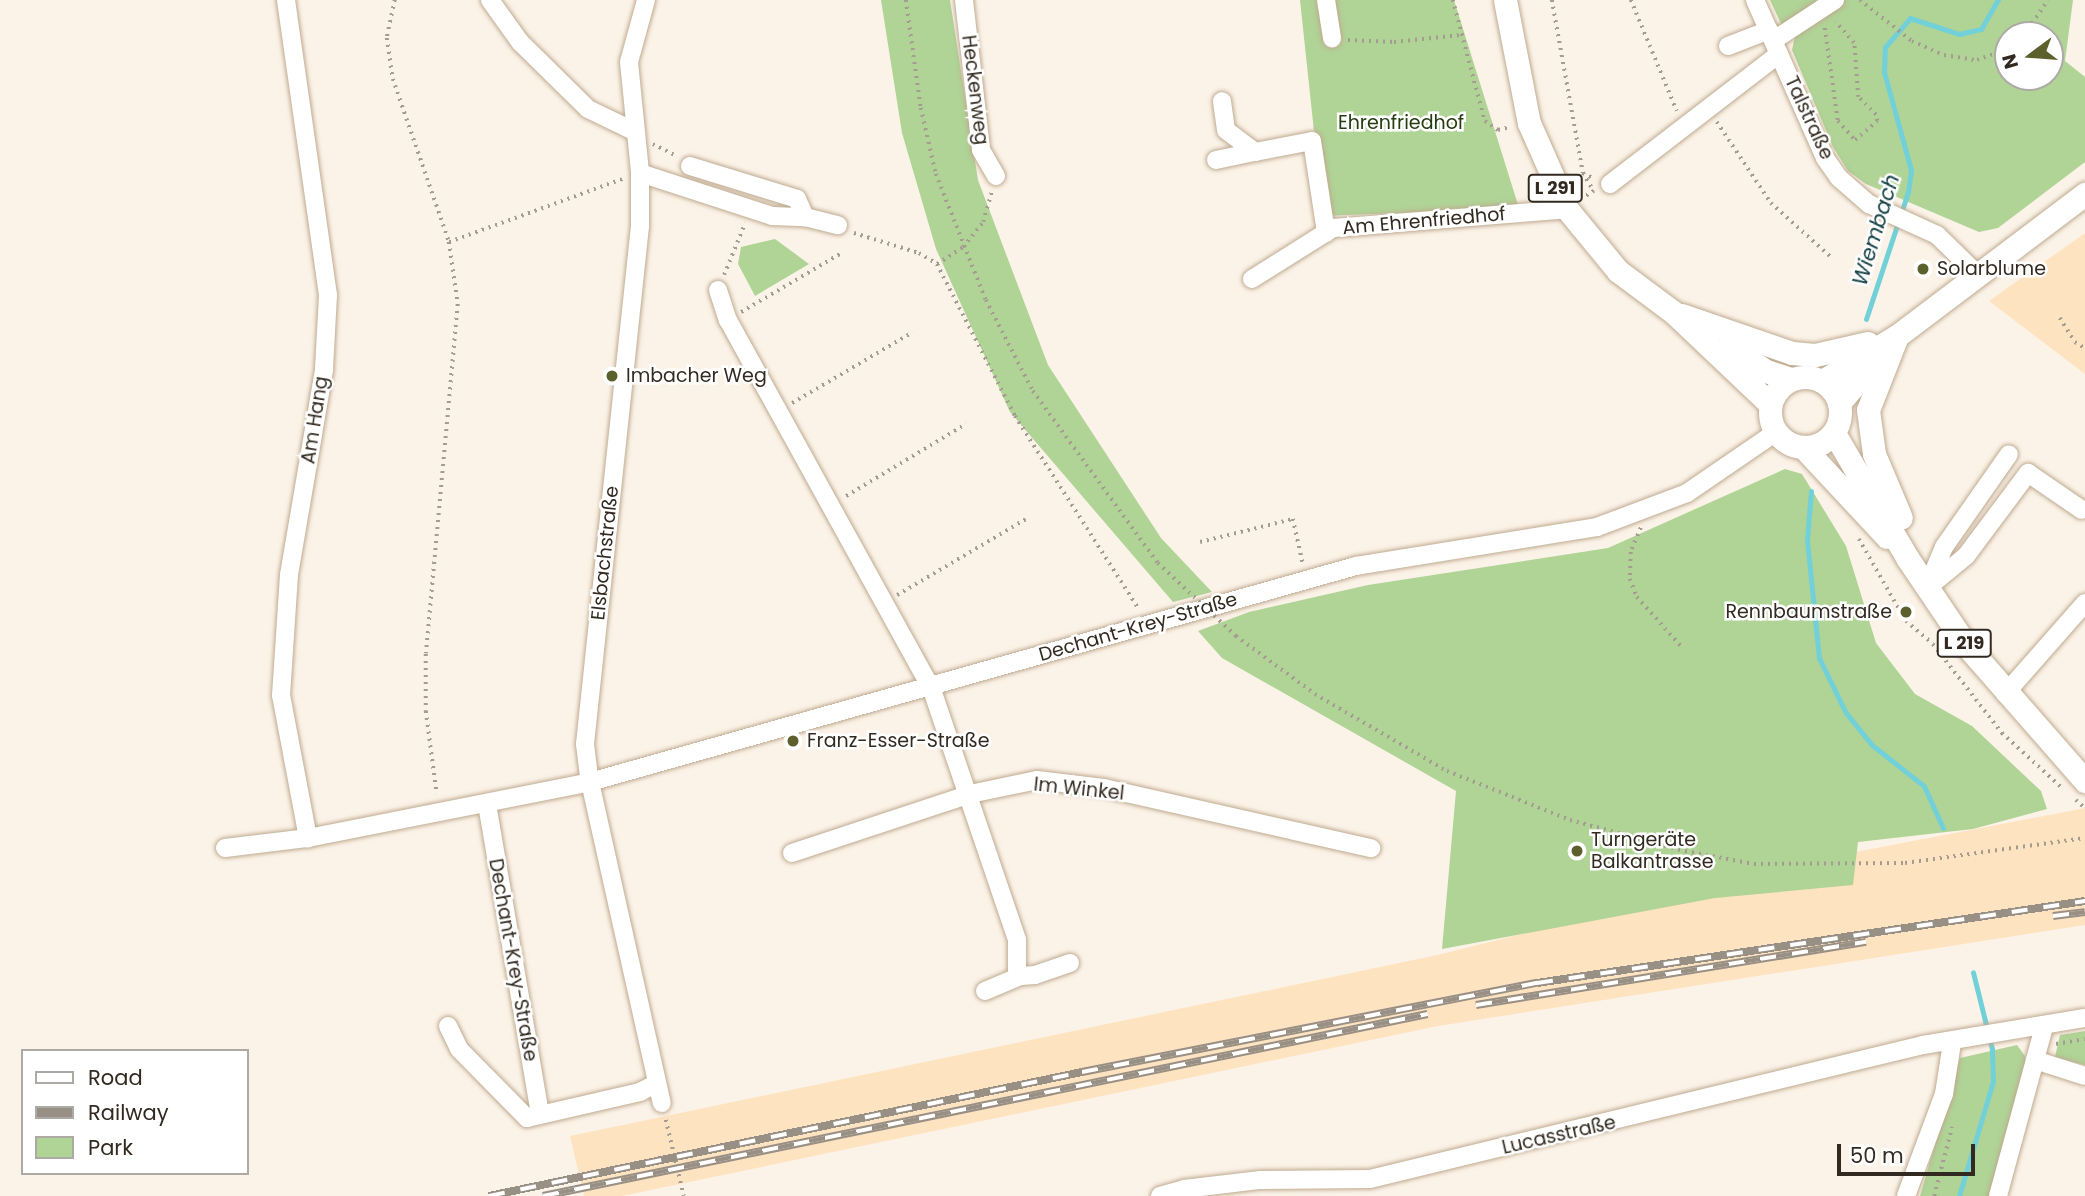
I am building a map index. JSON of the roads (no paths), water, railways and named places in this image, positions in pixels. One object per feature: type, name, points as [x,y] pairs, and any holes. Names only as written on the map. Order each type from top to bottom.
[{"type":"main road","name":"L 291","points":[[1505,0],[1529,123],[1567,209],[1618,271],[1673,312],[1766,371],[1790,379]]},
{"type":"main road","name":"L 219","points":[[1822,381],[1897,336],[2085,194]]},
{"type":"main road","name":"L 291","points":[[1673,312],[1770,404]]},
{"type":"main road","points":[[1673,312],[1792,353],[1839,352],[1897,336]]},
{"type":"main road","name":"L 219","points":[[1839,403],[1897,336]]},
{"type":"main road","name":"L 219","points":[[1897,336],[1872,395],[1869,417],[1874,454],[1907,532],[1908,559]]},
{"type":"main road","points":[[1808,376],[1822,381],[1839,403],[1834,433],[1824,442],[1803,447],[1788,443],[1776,432],[1770,404],[1790,379],[1808,376]]},
{"type":"main road","name":"L 219","points":[[1834,433],[1927,588],[2005,694],[2085,781]]},
{"type":"main road","name":"L 219","points":[[1803,447],[1908,559]]},
{"type":"street","name":"Am Hang","points":[[286,0],[328,295],[324,370],[289,575],[281,695],[308,838]]},
{"type":"street","points":[[490,0],[520,42],[588,110],[634,131]]},
{"type":"street","name":"Elsbachstraße","points":[[646,0],[629,62],[640,173],[640,226],[585,744],[590,782],[662,1103]]},
{"type":"street","name":"Heckenweg","points":[[964,0],[981,150],[996,176]]},
{"type":"street","points":[[1326,0],[1332,39]]},
{"type":"street","name":"Talstraße","points":[[1755,0],[1832,168],[1853,192],[1888,214],[1944,240],[1977,274]]},
{"type":"street","points":[[1728,46],[1774,41],[1830,5]]},
{"type":"street","name":"Talstraße","points":[[1607,183],[1708,108],[1774,41]]},
{"type":"street","points":[[1222,101],[1226,130],[1255,152]]},
{"type":"street","points":[[1216,160],[1312,141],[1326,233]]},
{"type":"street","points":[[690,166],[797,199],[805,216]]},
{"type":"street","points":[[640,173],[750,210],[805,216],[838,225]]},
{"type":"street","points":[[2057,216],[2085,205]]},
{"type":"street","name":"Am Ehrenfriedhof","points":[[1252,279],[1333,228],[1567,209]]},
{"type":"street","points":[[718,290],[728,320],[886,601],[931,687],[1017,940],[1021,976]]},
{"type":"street","name":"Dechant-Krey-Straße","points":[[225,848],[308,838],[590,782],[1356,566],[1597,527],[1687,493],[1776,432]]},
{"type":"street","points":[[1927,588],[1944,547],[2009,454]]},
{"type":"street","points":[[1927,588],[1966,556],[2028,473],[2082,510]]},
{"type":"street","points":[[2005,694],[2085,603]]},
{"type":"street","name":"Im Winkel","points":[[792,853],[967,795],[1037,780],[1104,788],[1371,848]]},
{"type":"street","name":"Dechant-Krey-Straße","points":[[487,804],[540,1115]]},
{"type":"street","points":[[985,991],[1021,976],[1070,963]]},
{"type":"street","name":"Lucasstraße","points":[[1160,1196],[1184,1189],[1260,1180],[1370,1179],[1923,1045],[1960,1042],[2085,1018]]},
{"type":"street","points":[[448,1026],[459,1049],[527,1118],[640,1092],[657,1083]]},
{"type":"street","points":[[1998,1196],[2039,1054],[2044,1027]]},
{"type":"street","points":[[1906,1196],[1944,1094],[1960,1042]]},
{"type":"street","points":[[2039,1054],[2085,1076]]},
{"type":"waterway","name":"Wiembach","points":[[1866,319],[1908,192],[1911,170],[1884,72],[1885,47],[1910,18],[1959,34],[1981,29],[1998,0]]},
{"type":"waterway","name":"Wiembach","points":[[1811,491],[1807,540],[1819,658],[1846,713],[1872,745],[1924,786],[1943,828]]},
{"type":"waterway","name":"Wiembach","points":[[1959,1196],[1993,1081],[1992,1049],[1973,972]]},
{"type":"railway","points":[[489,1196],[1082,1072],[1537,983],[2085,901]]},
{"type":"railway","points":[[2053,916],[2085,912]]},
{"type":"railway","points":[[1476,1005],[1866,942]]},
{"type":"railway","points":[[543,1196],[1427,1014]]},
{"type":"place","name":"Solarblume","points":[[1923,269]]},
{"type":"place","name":"Imbacher Weg","points":[[612,376]]},
{"type":"place","name":"Rennbaumstraße","points":[[1906,612]]},
{"type":"place","name":"Franz-Esser-Straße","points":[[793,741]]},
{"type":"place","name":"Turngeräte Balkantrasse","points":[[1577,851]]},
{"type":"park label","name":"Ehrenfriedhof","points":[[1401,123]]}]
